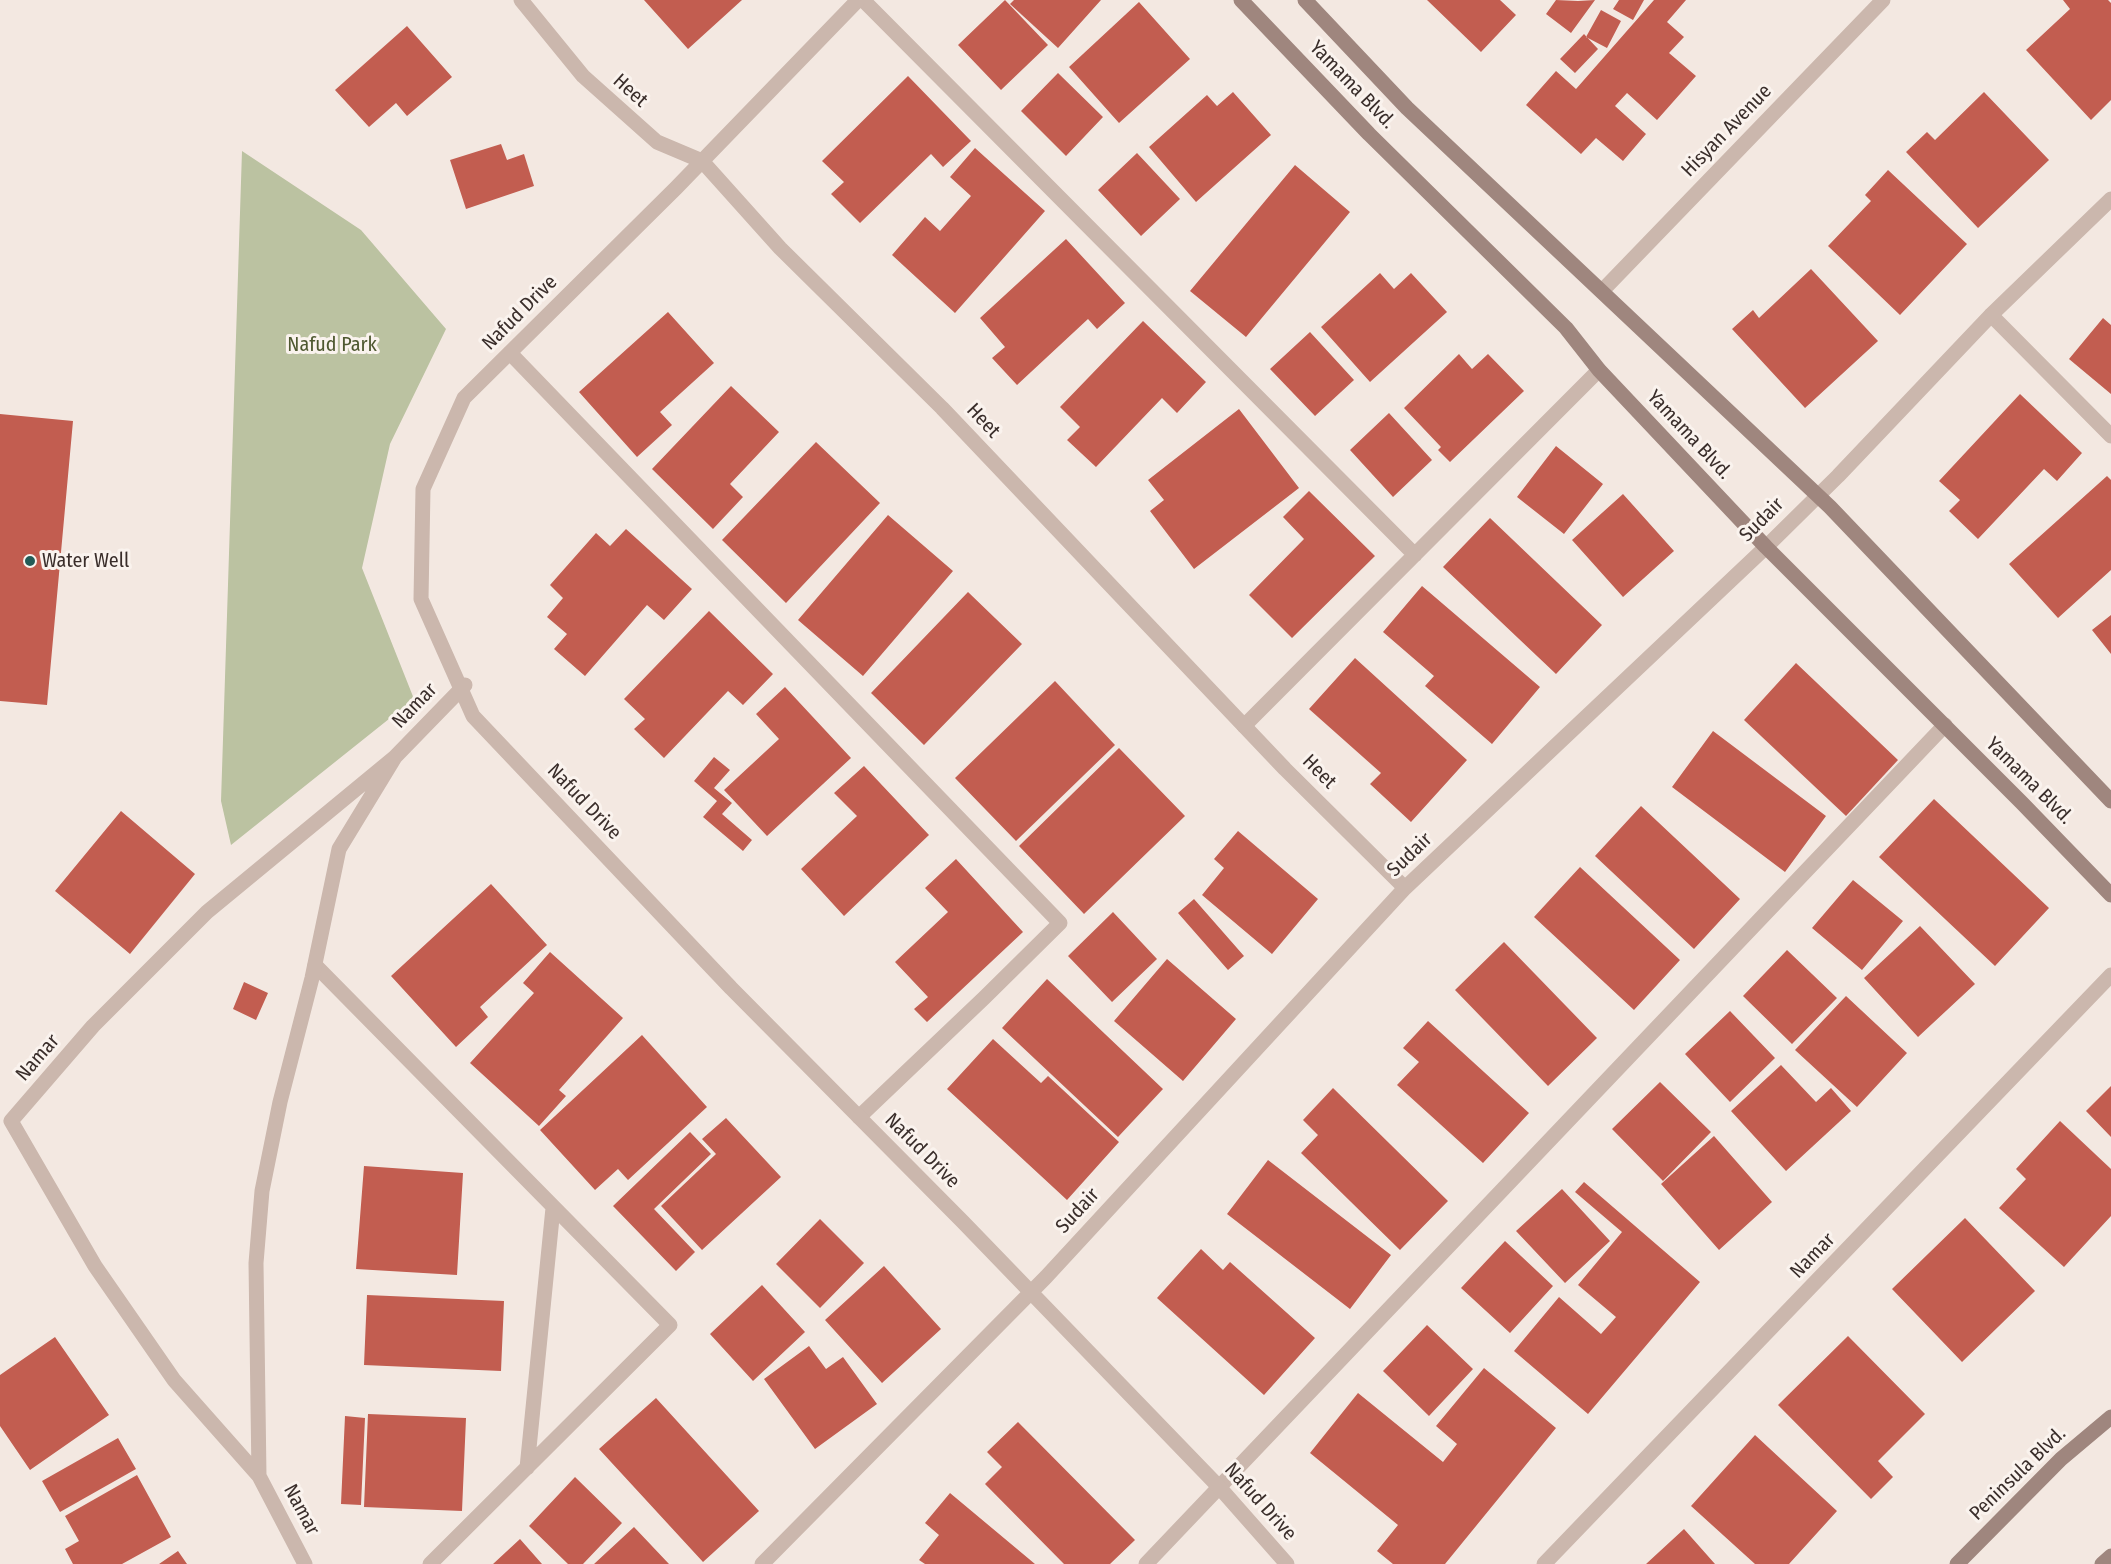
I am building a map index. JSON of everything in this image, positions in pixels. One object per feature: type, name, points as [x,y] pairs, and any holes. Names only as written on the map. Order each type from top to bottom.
[{"type":"main road","name":"Yamama Blvd.","points":[[1241,0],[1369,134],[1566,328],[1599,370],[1766,547],[2111,895]]},
{"type":"main road","name":"Yamama Blvd.","points":[[1305,0],[1407,108],[1818,496],[2111,801]]},
{"type":"main road","name":"Peninsula Blvd.","points":[[1956,1564],[2061,1459],[2111,1417]]},
{"type":"main road","points":[[2102,1564],[2111,1556]]},
{"type":"street","name":"Heet","points":[[521,0],[583,76],[657,142],[702,161],[780,248],[942,408],[1244,726],[1405,888]]},
{"type":"street","name":"Nafud Drive","points":[[858,0],[702,161],[464,398],[423,489],[422,599],[463,687],[473,716],[723,980],[1220,1488],[1287,1564]]},
{"type":"street","points":[[863,0],[1415,555]]},
{"type":"street","name":"Hisyan Avenue","points":[[1602,291],[1884,0]]},
{"type":"street","name":"Sudair","points":[[762,1564],[1030,1292],[1405,888],[1766,547],[1818,496],[1991,315],[2111,199]]},
{"type":"street","points":[[1991,315],[2111,436]]},
{"type":"street","points":[[510,353],[1060,923],[859,1117]]},
{"type":"street","points":[[1244,726],[1599,370]]},
{"type":"street","name":"Namar","points":[[305,1564],[259,1476],[174,1380],[95,1266],[11,1121],[93,1026],[207,912],[394,757],[463,687]]},
{"type":"street","points":[[1146,1564],[1945,725]]},
{"type":"street","name":"Namar","points":[[259,1476],[256,1263],[262,1191],[280,1102],[315,966],[339,849],[394,757]]},
{"type":"street","points":[[315,966],[670,1326],[430,1564]]},
{"type":"street","name":"Namar","points":[[1544,1564],[2111,975]]},
{"type":"street","points":[[527,1468],[553,1208]]},
{"type":"green space","name":"Nafud Park","points":[[242,151],[361,230],[446,329],[390,444],[362,568],[414,699],[231,845],[221,801]]},
{"type":"building","points":[[644,0],[742,0],[688,49]]},
{"type":"building","points":[[1005,0],[1048,45],[1001,90],[958,45]]},
{"type":"building","points":[[1014,0],[1101,0],[1058,48],[1010,4]]},
{"type":"building","points":[[1427,0],[1500,0],[1516,15],[1481,52]]},
{"type":"building","points":[[1556,0],[1595,0],[1571,33],[1546,14]]},
{"type":"building","points":[[1619,0],[1644,0],[1633,20],[1613,9]]},
{"type":"building","points":[[1654,0],[1686,0],[1667,22],[1684,37],[1669,53],[1696,76],[1657,120],[1627,93],[1615,106],[1646,134],[1623,161],[1596,138],[1581,154],[1526,105],[1556,71],[1576,89]]},
{"type":"building","points":[[2063,0],[2108,0],[2111,3],[2111,100],[2091,120],[2026,50],[2070,9]]},
{"type":"building","points":[[1139,2],[1190,59],[1119,123],[1069,67]]},
{"type":"building","points":[[1601,10],[1621,21],[1607,48],[1586,37]]},
{"type":"building","points":[[407,26],[452,77],[407,116],[396,103],[369,127],[335,90]]},
{"type":"building","points":[[1584,34],[1598,49],[1575,73],[1560,59]]},
{"type":"building","points":[[1058,73],[1103,117],[1066,156],[1021,111]]},
{"type":"building","points":[[908,76],[971,141],[943,167],[931,154],[860,223],[831,194],[844,182],[822,161]]},
{"type":"building","points":[[1233,92],[1271,135],[1196,202],[1149,147],[1207,95],[1217,106]]},
{"type":"building","points":[[1984,92],[2049,160],[1978,228],[1906,152],[1927,132],[1935,140]]},
{"type":"building","points":[[501,144],[507,160],[524,154],[534,186],[466,209],[450,160]]},
{"type":"building","points":[[975,148],[1045,211],[955,313],[892,255],[925,217],[940,231],[971,196],[950,177]]},
{"type":"building","points":[[1137,153],[1180,199],[1141,236],[1098,190]]},
{"type":"building","points":[[1295,165],[1350,212],[1246,337],[1190,291]]},
{"type":"building","points":[[1888,170],[1967,244],[1900,315],[1828,246],[1871,201],[1865,195]]},
{"type":"building","points":[[1066,239],[1125,303],[1097,329],[1088,319],[1017,385],[992,358],[1005,347],[980,318]]},
{"type":"building","points":[[1811,269],[1878,341],[1805,408],[1732,329],[1753,310],[1759,318]]},
{"type":"building","points":[[1380,273],[1394,289],[1411,273],[1447,312],[1370,382],[1321,327]]},
{"type":"building","points":[[668,312],[714,363],[660,412],[672,425],[637,457],[579,392]]},
{"type":"building","points":[[2103,318],[2111,325],[2111,394],[2069,359]]},
{"type":"building","points":[[1143,321],[1206,382],[1177,413],[1162,398],[1096,467],[1067,440],[1080,427],[1060,407]]},
{"type":"building","points":[[1310,332],[1354,380],[1315,416],[1270,369]]},
{"type":"building","points":[[1459,354],[1472,369],[1488,354],[1524,391],[1450,462],[1438,450],[1441,447],[1404,408]]},
{"type":"building","points":[[731,386],[779,432],[730,484],[743,497],[713,529],[652,469]]},
{"type":"building","points":[[2020,394],[2082,453],[2057,481],[2044,469],[1978,539],[1949,511],[1960,500],[1939,481]]},
{"type":"building","points":[[1239,409],[1299,488],[1194,569],[1150,511],[1164,500],[1148,480]]},
{"type":"building","points":[[1389,413],[1432,460],[1393,497],[1350,450]]},
{"type":"building","name":"Water Well","points":[[0,414],[73,421],[47,705],[0,701]]},
{"type":"building","points":[[816,442],[880,503],[786,603],[722,540]]},
{"type":"building","points":[[1556,446],[1603,484],[1564,534],[1517,497]]},
{"type":"building","points":[[2107,476],[2111,480],[2111,570],[2058,618],[2009,564]]},
{"type":"building","points":[[1309,491],[1375,556],[1292,638],[1249,595],[1304,539],[1283,517]]},
{"type":"building","points":[[1623,494],[1674,551],[1623,597],[1572,540]]},
{"type":"building","points":[[888,515],[953,571],[863,676],[798,620]]},
{"type":"building","points":[[1490,518],[1602,625],[1556,674],[1443,567]]},
{"type":"building","points":[[626,529],[692,589],[664,620],[647,605],[585,676],[554,649],[567,634],[547,617],[563,598],[550,585],[596,533],[610,546]]},
{"type":"building","points":[[1422,586],[1540,687],[1492,744],[1425,686],[1434,676],[1383,632]]},
{"type":"building","points":[[968,592],[1022,644],[924,745],[871,693]]},
{"type":"building","points":[[709,611],[773,674],[743,705],[728,691],[664,758],[634,729],[645,719],[624,699]]},
{"type":"building","points":[[2111,615],[2111,654],[2092,630]]},
{"type":"building","points":[[1355,658],[1467,760],[1411,822],[1370,784],[1381,773],[1309,709]]},
{"type":"building","points":[[1796,663],[1898,760],[1846,816],[1744,720]]},
{"type":"building","points":[[1055,681],[1115,745],[1016,841],[955,778]]},
{"type":"building","points":[[785,687],[851,758],[767,836],[724,790],[779,739],[756,714]]},
{"type":"building","points":[[1713,731],[1826,816],[1785,872],[1672,787]]},
{"type":"building","points":[[1119,748],[1185,816],[1084,914],[1019,846]]},
{"type":"building","points":[[714,757],[730,770],[714,788],[732,803],[722,814],[752,840],[743,851],[703,817],[717,801],[694,781]]},
{"type":"building","points":[[864,766],[929,835],[844,916],[801,869],[857,816],[834,793]]},
{"type":"building","points":[[1934,799],[2049,908],[1995,966],[1879,857]]},
{"type":"building","points":[[1641,806],[1740,899],[1694,949],[1595,856]]},
{"type":"building","points":[[121,811],[195,874],[130,954],[55,891]]},
{"type":"building","points":[[1238,831],[1318,899],[1272,954],[1202,895],[1224,868],[1214,859]]},
{"type":"building","points":[[956,859],[1023,932],[927,1022],[914,1009],[928,997],[895,962],[948,912],[925,888]]},
{"type":"building","points":[[1580,867],[1680,960],[1634,1010],[1534,917]]},
{"type":"building","points":[[1853,880],[1903,921],[1862,970],[1812,928]]},
{"type":"building","points":[[491,884],[547,945],[480,1007],[488,1017],[456,1047],[391,976]]},
{"type":"building","points":[[1194,899],[1244,956],[1228,970],[1178,913]]},
{"type":"building","points":[[1113,912],[1157,959],[1112,1002],[1068,956]]},
{"type":"building","points":[[1920,926],[1975,984],[1918,1037],[1864,978]]},
{"type":"building","points":[[1504,942],[1597,1038],[1548,1086],[1455,990]]},
{"type":"building","points":[[1787,950],[1837,998],[1792,1044],[1743,996]]},
{"type":"building","points":[[550,952],[623,1018],[559,1090],[566,1096],[539,1126],[470,1063],[534,993],[523,983]]},
{"type":"building","points":[[1167,959],[1236,1019],[1183,1081],[1114,1021]]},
{"type":"building","points":[[1047,979],[1163,1089],[1118,1137],[1002,1028]]},
{"type":"building","points":[[244,982],[268,993],[256,1020],[233,1009]]},
{"type":"building","points":[[1846,996],[1907,1053],[1857,1107],[1795,1050]]},
{"type":"building","points":[[1730,1011],[1775,1058],[1730,1102],[1685,1054]]},
{"type":"building","points":[[1428,1021],[1529,1113],[1483,1163],[1397,1085],[1419,1062],[1403,1048]]},
{"type":"building","points":[[642,1035],[707,1107],[628,1180],[618,1169],[595,1190],[540,1130]]},
{"type":"building","points":[[993,1039],[1041,1083],[1048,1076],[1119,1142],[1067,1200],[947,1089]]},
{"type":"building","points":[[1781,1065],[1816,1102],[1831,1088],[1851,1111],[1786,1171],[1731,1111]]},
{"type":"building","points":[[1660,1082],[1711,1132],[1663,1181],[1612,1129]]},
{"type":"building","points":[[2111,1086],[2111,1137],[2086,1111]]},
{"type":"building","points":[[1333,1088],[1448,1201],[1400,1250],[1301,1153],[1318,1135],[1303,1120]]},
{"type":"building","points":[[726,1118],[781,1177],[702,1250],[661,1206],[716,1154],[702,1139]]},
{"type":"building","points":[[2060,1121],[2111,1169],[2111,1216],[2064,1267],[1999,1208],[2026,1179],[2016,1169]]},
{"type":"building","points":[[690,1132],[711,1154],[654,1209],[695,1252],[676,1271],[613,1206]]},
{"type":"building","points":[[1714,1136],[1772,1202],[1719,1250],[1661,1184]]},
{"type":"building","points":[[1268,1160],[1391,1255],[1350,1309],[1227,1214]]},
{"type":"building","points":[[364,1166],[463,1173],[457,1275],[356,1269]]},
{"type":"building","points":[[1584,1182],[1700,1282],[1588,1414],[1514,1351],[1559,1297],[1601,1334],[1616,1317],[1578,1285],[1622,1232],[1575,1192]]},
{"type":"building","points":[[1562,1189],[1610,1241],[1565,1283],[1516,1231]]},
{"type":"building","points":[[1965,1218],[2035,1291],[1962,1362],[1892,1289]]},
{"type":"building","points":[[820,1219],[864,1263],[820,1308],[776,1264]]},
{"type":"building","points":[[1505,1241],[1553,1286],[1510,1333],[1461,1288]]},
{"type":"building","points":[[1201,1249],[1223,1270],[1230,1262],[1315,1338],[1264,1395],[1157,1298]]},
{"type":"building","points":[[884,1266],[941,1329],[882,1383],[825,1320]]},
{"type":"building","points":[[762,1285],[805,1332],[753,1381],[710,1334]]},
{"type":"building","points":[[367,1295],[504,1301],[501,1371],[364,1365]]},
{"type":"building","points":[[1427,1325],[1473,1369],[1429,1416],[1383,1371]]},
{"type":"building","points":[[1848,1336],[1925,1414],[1878,1461],[1893,1477],[1871,1499],[1778,1405]]},
{"type":"building","points":[[55,1337],[109,1415],[30,1470],[0,1426],[0,1375]]},
{"type":"building","points":[[809,1346],[826,1369],[843,1357],[877,1404],[815,1449],[764,1379]]},
{"type":"building","points":[[1484,1368],[1556,1428],[1445,1564],[1393,1564],[1377,1551],[1398,1525],[1310,1453],[1358,1393],[1443,1462],[1457,1444],[1436,1426]]},
{"type":"building","points":[[656,1398],[759,1511],[703,1562],[599,1449]]},
{"type":"building","points":[[368,1414],[466,1418],[462,1511],[364,1507]]},
{"type":"building","points":[[345,1416],[365,1418],[361,1505],[341,1504]]},
{"type":"building","points":[[1018,1422],[1135,1540],[1110,1564],[1064,1564],[985,1484],[1002,1467],[987,1452]]},
{"type":"building","points":[[1755,1435],[1837,1511],[1789,1564],[1755,1564],[1691,1506]]},
{"type":"building","points":[[118,1438],[136,1469],[60,1512],[42,1481]]},
{"type":"building","points":[[137,1475],[171,1537],[122,1564],[73,1564],[65,1549],[79,1541],[65,1516]]},
{"type":"building","points":[[575,1477],[622,1523],[583,1564],[568,1564],[529,1526]]},
{"type":"building","points":[[950,1493],[1035,1564],[925,1564],[919,1560],[939,1535],[925,1523]]},
{"type":"building","points":[[634,1527],[669,1564],[594,1564]]},
{"type":"building","points":[[1684,1529],[1715,1564],[1646,1564]]},
{"type":"building","points":[[520,1539],[542,1564],[493,1564]]},
{"type":"building","points":[[178,1551],[187,1564],[159,1564]]},
{"type":"place","name":"Water Well","points":[[30,561]]}]
